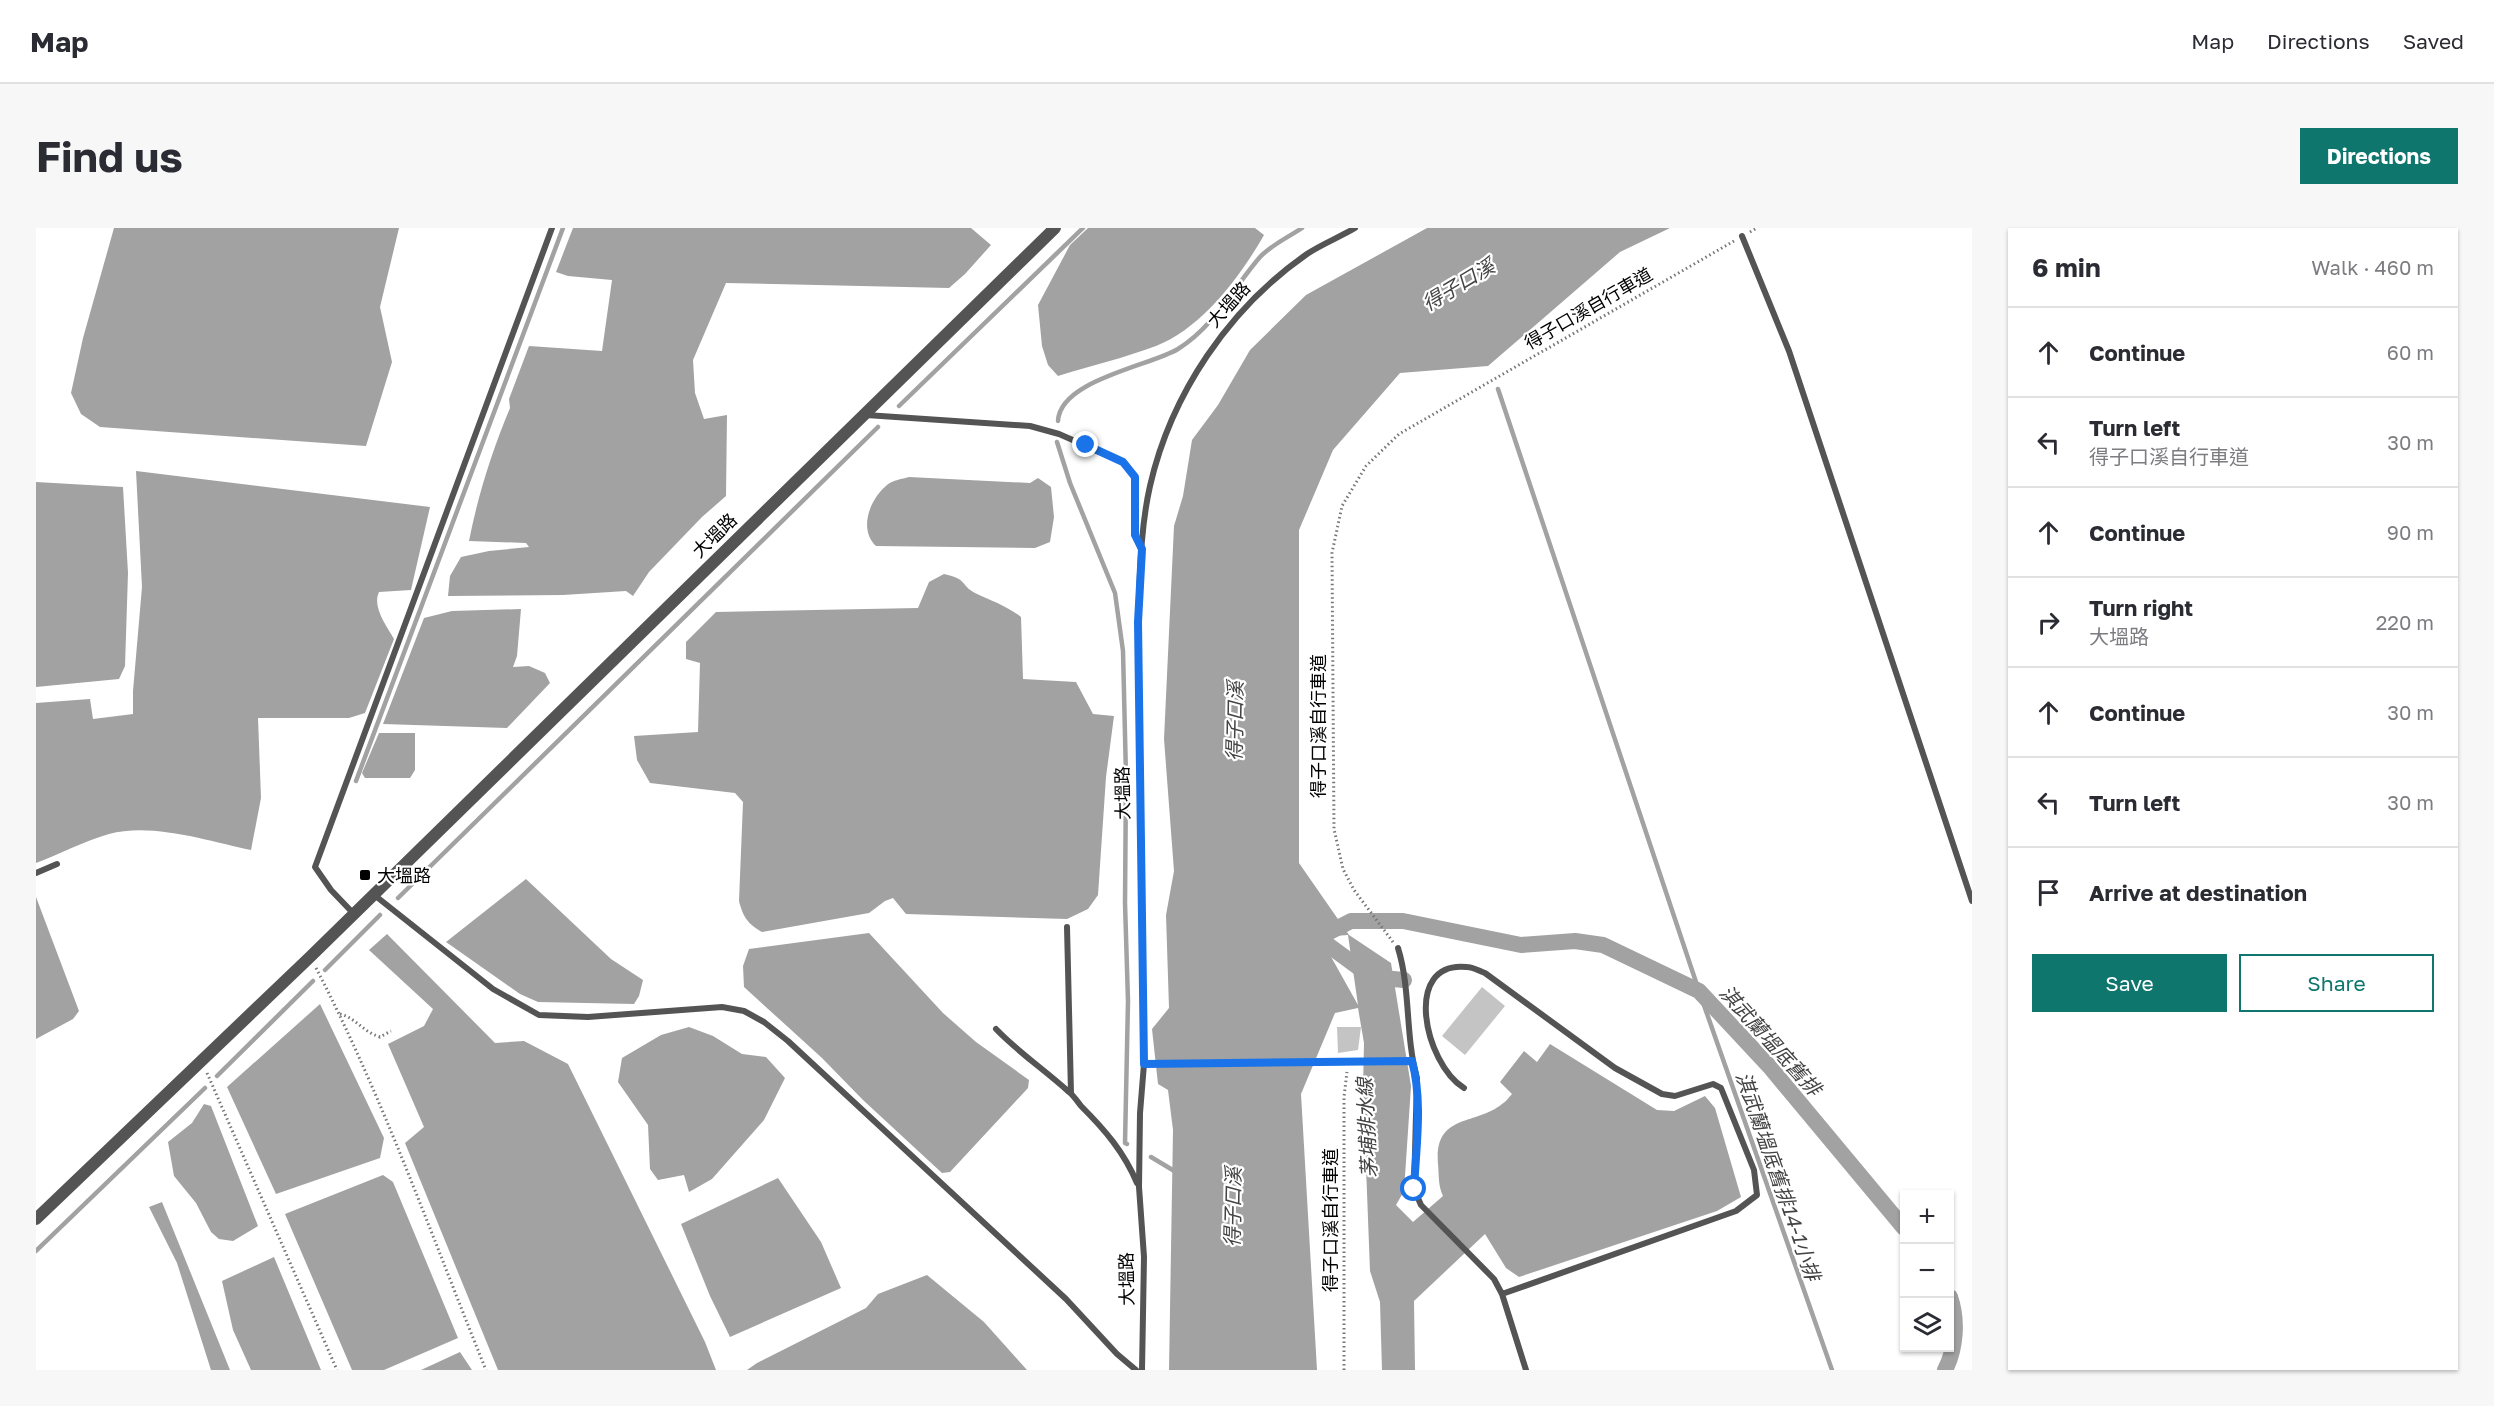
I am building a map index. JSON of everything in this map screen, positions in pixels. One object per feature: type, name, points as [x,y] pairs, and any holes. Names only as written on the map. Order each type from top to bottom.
[{"type":"street","name":"大塭路","points":[[36,1219],[310,957],[1055,228]]},
{"type":"lane","points":[[353,913],[331,890],[315,867],[387,679],[552,228]]},
{"type":"lane","name":"大塭路","points":[[1142,1370],[1144,1257],[1139,1186],[1140,1113],[1144,1064],[1138,634],[1142,549],[1149,488],[1162,439],[1191,380],[1224,333],[1255,297],[1308,254],[1355,228]]},
{"type":"lane","points":[[1742,236],[1792,362],[1972,901]]},
{"type":"lane","points":[[863,414],[1030,426],[1059,434],[1123,462],[1135,477],[1135,535],[1142,549]]},
{"type":"lane","points":[[36,873],[57,864]]},
{"type":"lane","points":[[373,893],[493,989],[539,1015],[588,1017],[722,1006],[744,1011],[764,1022],[788,1041],[1066,1299],[1136,1370]]},
{"type":"lane","points":[[1067,927],[1071,1093]]},
{"type":"lane","points":[[1398,948],[1402,964],[1412,1061],[1417,1078],[1414,1189],[1421,1206],[1494,1279],[1502,1294],[1526,1370]]},
{"type":"lane","points":[[1464,1088],[1446,1073],[1429,1041],[1425,1007],[1427,992],[1434,980],[1445,970],[1467,967],[1485,973],[1615,1068],[1662,1094],[1675,1096],[1713,1084],[1721,1088],[1754,1170],[1757,1195],[1736,1211],[1502,1294]]},
{"type":"lane","points":[[996,1029],[1018,1052],[1071,1093],[1079,1104],[1102,1125],[1130,1167],[1139,1186]]},
{"type":"lane","points":[[1144,1064],[1348,1062]]},
{"type":"path","name":"得子口溪自行車道","points":[[1398,948],[1354,890],[1343,869],[1334,829],[1332,553],[1342,507],[1366,466],[1399,434],[1757,228]]},
{"type":"path","points":[[310,957],[340,1014],[486,1370]]},
{"type":"path","points":[[340,1014],[353,1017],[369,1034],[380,1038],[391,1031]]},
{"type":"path","points":[[201,1060],[337,1370]]},
{"type":"path","points":[[1348,1062],[1412,1061]]},
{"type":"path","name":"得子口溪自行車道","points":[[1344,1370],[1344,1097],[1348,1062]]},
{"type":"water","points":[[114,228],[399,228],[380,307],[392,362],[366,446],[100,427],[81,414],[71,393],[83,338]]},
{"type":"water","points":[[573,228],[971,228],[991,245],[949,288],[726,283],[693,360],[695,393],[704,419],[727,415],[726,496],[702,517],[649,572],[633,596],[626,591],[563,595],[448,596],[450,576],[461,557],[489,551],[529,547],[526,543],[469,541],[486,473],[510,408],[509,399],[529,346],[602,351],[612,280],[568,276],[556,272]]},
{"type":"water","points":[[1088,228],[1255,228],[1264,235],[1243,268],[1218,300],[1189,327],[1173,338],[1156,346],[1058,376],[1048,365],[1042,346],[1038,305],[1070,245]]},
{"type":"water","name":"得子口溪","points":[[1427,228],[1670,228],[1620,252],[1488,366],[1400,373],[1333,450],[1299,530],[1299,863],[1349,935],[1391,963],[1411,1086],[1404,1191],[1396,1205],[1413,1222],[1443,1196],[1439,1184],[1438,1148],[1449,1128],[1491,1111],[1505,1102],[1512,1094],[1500,1082],[1524,1051],[1537,1062],[1550,1044],[1657,1110],[1674,1111],[1705,1096],[1715,1108],[1741,1197],[1717,1211],[1519,1277],[1506,1268],[1485,1234],[1414,1301],[1415,1370],[1382,1370],[1380,1302],[1370,1271],[1363,1088],[1364,1043],[1358,1008],[1335,1013],[1301,1094],[1317,1370],[1169,1370],[1173,1130],[1168,1090],[1158,1084],[1152,1029],[1169,1008],[1166,915],[1174,871],[1164,739],[1174,526],[1183,496],[1192,440],[1218,405],[1250,350],[1306,295]],"holes":[[[1348,935],[1358,1005],[1320,937]]]},
{"type":"water","points":[[136,471],[430,507],[411,590],[379,592],[377,598],[379,610],[394,639],[365,713],[349,718],[258,718],[261,798],[251,850],[161,831],[125,831],[100,837],[36,863],[36,703],[90,699],[93,719],[133,714],[142,587]]},
{"type":"water","points":[[909,477],[1030,483],[1038,478],[1051,487],[1054,517],[1050,542],[1035,548],[876,546],[871,539],[867,523],[871,506],[887,485]]},
{"type":"water","points":[[36,482],[123,487],[128,573],[125,666],[119,679],[36,687]]},
{"type":"water","points":[[944,574],[957,578],[970,590],[1021,617],[1023,679],[1076,682],[1093,714],[1114,716],[1106,777],[1098,895],[1088,909],[1067,919],[906,914],[893,898],[869,913],[762,932],[747,919],[739,901],[743,802],[735,793],[650,783],[637,760],[634,736],[698,732],[700,663],[686,659],[686,642],[716,612],[918,608],[929,582]]},
{"type":"water","points":[[521,609],[517,656],[513,667],[529,666],[545,673],[550,683],[507,728],[383,724],[424,618],[452,611]]},
{"type":"water","points":[[379,733],[415,733],[415,770],[410,778],[365,778],[362,773]]},
{"type":"water","points":[[526,879],[611,959],[643,980],[639,996],[634,1004],[538,1002],[520,994],[446,942]]},
{"type":"water","points":[[36,897],[79,1011],[73,1019],[36,1039]]},
{"type":"water","points":[[869,933],[943,1013],[976,1042],[1029,1080],[1028,1088],[950,1172],[942,1173],[744,987],[743,966],[749,949]]},
{"type":"water","points":[[387,934],[495,1043],[524,1041],[568,1064],[705,1342],[716,1370],[498,1370],[405,1143],[424,1127],[388,1044],[424,1026],[433,1009],[369,950]]},
{"type":"water","points":[[320,1004],[384,1138],[380,1158],[276,1194],[227,1087]]},
{"type":"water","points":[[689,1027],[713,1036],[742,1054],[766,1057],[785,1078],[764,1120],[712,1179],[689,1192],[684,1175],[658,1180],[650,1169],[648,1125],[618,1082],[622,1058],[661,1035]]},
{"type":"water","points":[[204,1104],[211,1106],[258,1226],[233,1241],[219,1239],[211,1232],[196,1203],[174,1176],[168,1142],[192,1123]]},
{"type":"water","points":[[383,1175],[393,1182],[458,1338],[384,1370],[352,1370],[285,1214]]},
{"type":"water","points":[[778,1178],[821,1242],[841,1288],[730,1337],[710,1296],[681,1224]]},
{"type":"water","points":[[162,1202],[230,1370],[211,1370],[177,1263],[149,1207]]},
{"type":"water","points":[[274,1257],[321,1370],[251,1370],[233,1330],[222,1281]]},
{"type":"water","points":[[927,1275],[984,1322],[1027,1370],[747,1370],[866,1308],[878,1294]]},
{"type":"water","points":[[460,1352],[472,1370],[421,1370]]},
{"type":"building","points":[[1482,987],[1505,1006],[1465,1055],[1442,1036]]},
{"type":"building","points":[[1337,1027],[1361,1027],[1358,1050],[1338,1053]]},
{"type":"waterway","points":[[356,781],[563,228]]},
{"type":"waterway","points":[[899,406],[1083,228]]},
{"type":"waterway","points":[[1058,421],[1063,407],[1074,395],[1089,385],[1165,355],[1191,340],[1213,318],[1260,257],[1302,228]]},
{"type":"waterway","name":"淇武蘭塭底舊排14-1小排","points":[[1498,389],[1699,991],[1832,1370]]},
{"type":"waterway","points":[[398,898],[878,427]]},
{"type":"waterway","points":[[1057,442],[1070,483],[1115,593],[1123,651],[1128,1001],[1125,1143],[1127,1144]]},
{"type":"waterway","points":[[325,970],[380,915]]},
{"type":"waterway","name":"淇武蘭塭底舊排","points":[[1320,937],[1351,921],[1403,921],[1521,945],[1575,941],[1603,945],[1699,991],[1769,1066],[1900,1223]]},
{"type":"waterway","name":"茅埔排水線","points":[[1313,934],[1369,975]]},
{"type":"waterway","points":[[1372,977],[1404,980]]},
{"type":"waterway","points":[[217,1076],[313,981]]},
{"type":"waterway","points":[[36,1251],[205,1088]]},
{"type":"waterway","points":[[1151,1157],[1176,1172]]},
{"type":"waterway","name":"淇武蘭塭底舊排","points":[[1945,1370],[1952,1353],[1955,1334],[1950,1298]]},
{"type":"place","name":"大塭路","points":[[365,875]]},
{"type":"route","points":[[1086,445],[1123,462],[1135,477],[1135,535],[1142,549],[1138,622],[1144,1064],[1412,1061],[1417,1078],[1414,1189]]}]
